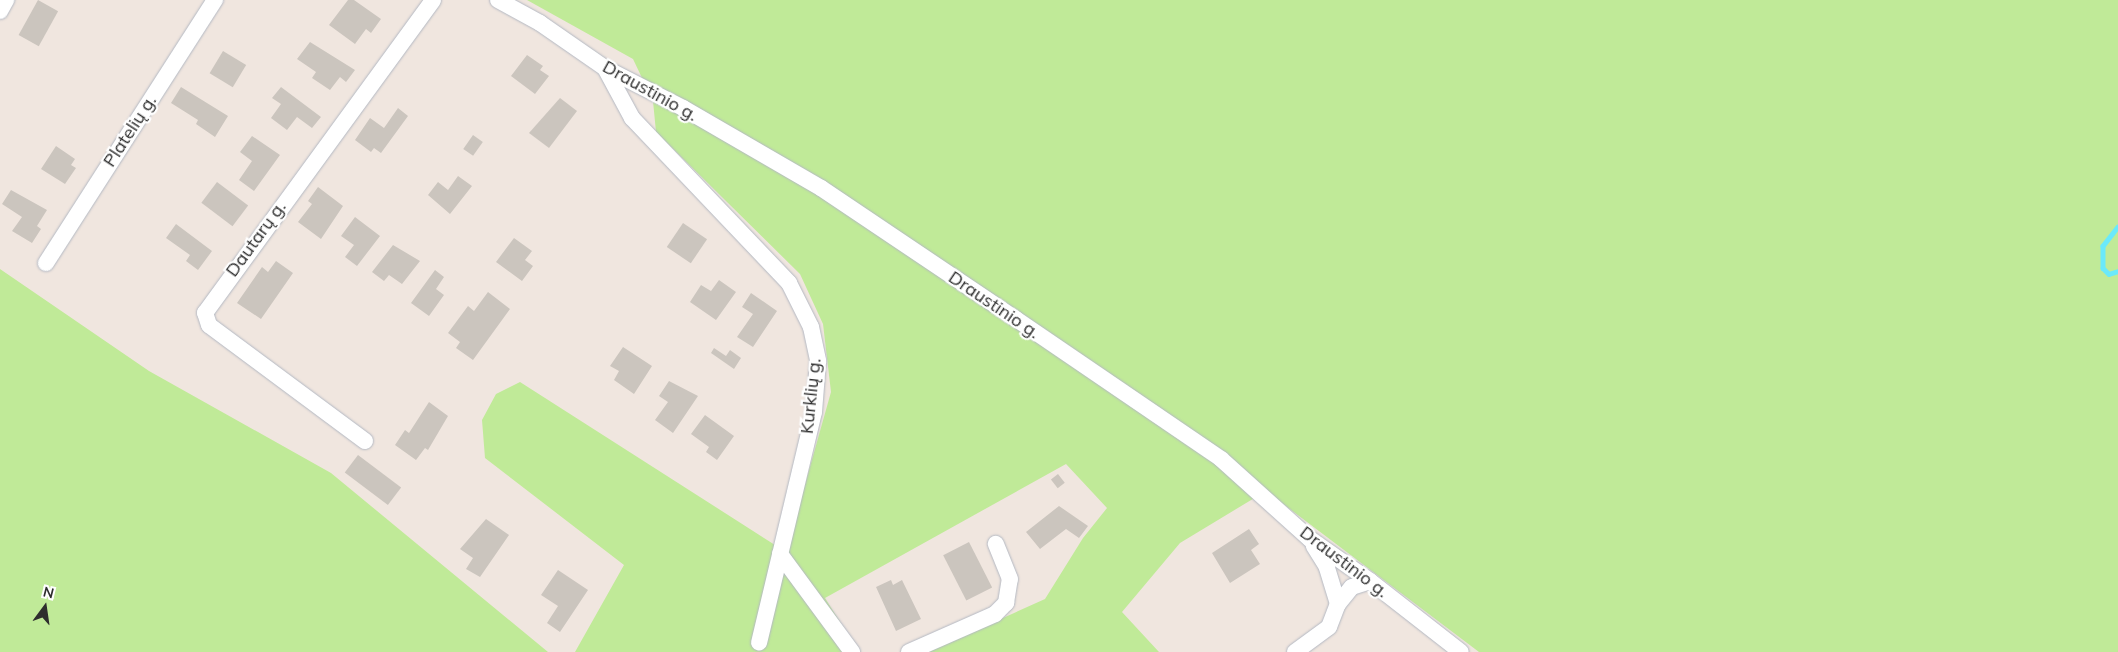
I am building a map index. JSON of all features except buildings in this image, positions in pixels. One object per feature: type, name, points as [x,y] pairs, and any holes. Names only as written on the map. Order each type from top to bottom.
[{"type":"street","points":[[0,10],[6,0]]},
{"type":"street","name":"Platelių g.","points":[[46,263],[215,0]]},
{"type":"street","name":"Dautarų g.","points":[[365,441],[209,325],[205,313],[433,0]]},
{"type":"street","name":"Draustinio g.","points":[[498,0],[540,23],[605,68],[684,108],[821,188],[1016,318],[1221,460],[1310,539],[1370,581],[1461,652]]},
{"type":"street","name":"Kurklių g.","points":[[605,68],[632,118],[789,283],[811,327],[818,361],[814,412],[759,643]]},
{"type":"street","points":[[1310,539],[1327,567],[1338,604]]},
{"type":"street","points":[[909,652],[995,614],[1006,603],[1010,579],[996,544]]},
{"type":"street","points":[[780,554],[852,652]]},
{"type":"street","points":[[1295,652],[1329,627],[1338,604],[1352,587],[1370,581]]},
{"type":"green space","points":[[527,0],[2118,0],[2118,652],[1479,652],[1266,491],[1180,543],[1122,612],[1159,652],[927,652],[1045,599],[1083,538],[1107,508],[1066,464],[825,598],[859,652],[575,652],[624,565],[485,458],[482,420],[496,394],[520,382],[786,552],[831,392],[823,324],[800,274],[656,132],[653,101],[633,59]]},
{"type":"green space","points":[[0,269],[149,371],[331,473],[548,652],[0,652]]},
{"type":"waterway","points":[[2118,227],[2103,246],[2103,268],[2109,274],[2118,271]]}]
